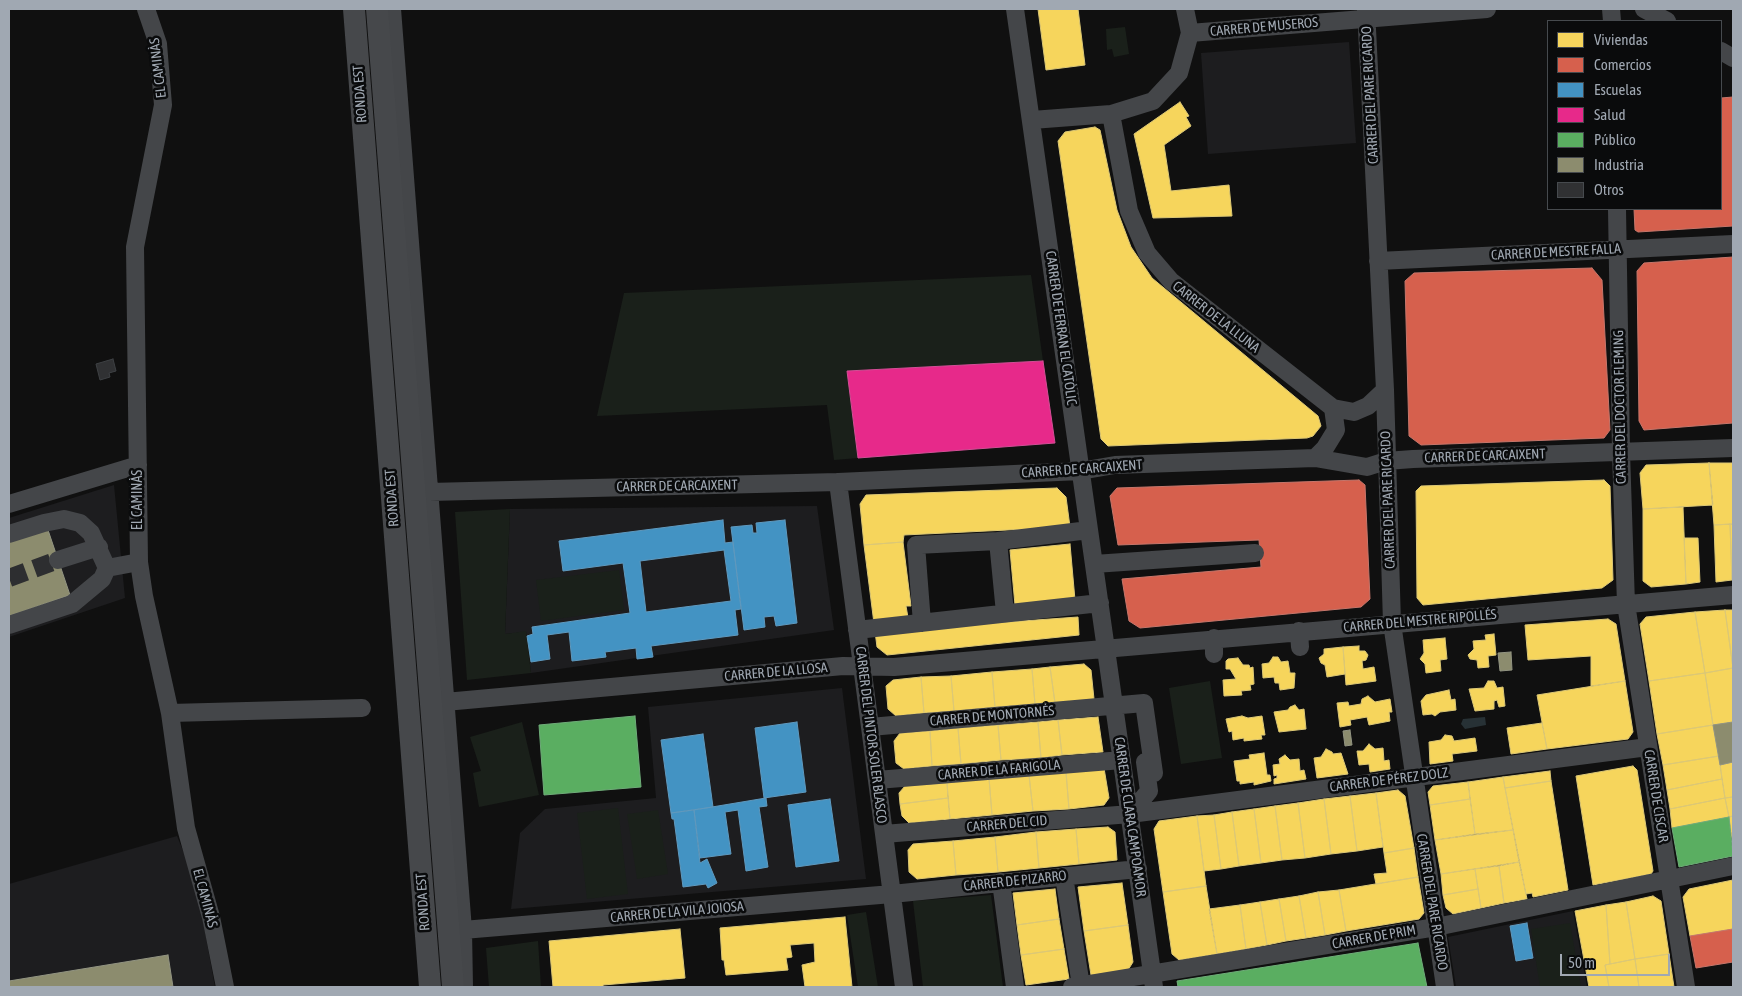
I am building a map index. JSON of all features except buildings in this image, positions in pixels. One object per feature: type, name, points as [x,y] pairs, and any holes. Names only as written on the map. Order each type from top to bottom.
[{"type":"main road","name":"RONDA EST","points":[[354,9],[430,987]]},
{"type":"main road","name":"RONDA EST","points":[[377,9],[453,987]]},
{"type":"street","name":"EL CAMINÀS","points":[[146,9],[158,44],[163,105],[135,247],[139,562],[144,596],[170,713],[186,828],[212,916],[225,987]]},
{"type":"street","points":[[392,9],[463,930],[464,987]]},
{"type":"street","name":"CARRER DE FERRAN EL CATÒLIC","points":[[1015,9],[1106,647]]},
{"type":"street","points":[[1032,120],[1111,114],[1153,101],[1179,73],[1190,33],[1185,9]]},
{"type":"street","name":"CARRER DE MUSEROS","points":[[1190,33],[1367,14],[1488,9]]},
{"type":"street","points":[[1644,9],[1665,20]]},
{"type":"street","name":"CARRER DEL PARE RICARDO","points":[[1367,14],[1384,390],[1392,623],[1445,987]]},
{"type":"street","points":[[1722,52],[1733,58]]},
{"type":"street","name":"CARRER DE LA LLUNA","points":[[1111,114],[1129,211],[1147,253],[1171,282],[1333,408]]},
{"type":"street","name":"CARRER DEL DOCTOR FLEMING","points":[[1617,210],[1621,452],[1626,604]]},
{"type":"street","name":"CARRER DE MESTRE FALLA","points":[[1378,261],[1733,244]]},
{"type":"street","points":[[1315,458],[1325,448],[1336,430],[1333,408],[1354,412],[1368,406],[1384,390]]},
{"type":"street","name":"CARRER DE CARCAIXENT","points":[[429,492],[838,482],[1080,470],[1115,465],[1315,458],[1368,467],[1386,461],[1733,448]]},
{"type":"street","points":[[9,504],[138,465]]},
{"type":"street","name":"CARRER DEL PINTOR SOLER BLASCO","points":[[838,482],[904,987]]},
{"type":"street","points":[[9,534],[64,519],[80,523],[91,533],[107,568],[102,579],[72,604],[9,625]]},
{"type":"street","points":[[922,623],[916,545],[998,541],[1089,530]]},
{"type":"street","points":[[998,541],[1005,613]]},
{"type":"street","points":[[58,560],[99,547]]},
{"type":"street","points":[[1094,564],[1255,552]]},
{"type":"street","points":[[107,568],[139,562]]},
{"type":"street","name":"CARRER DEL MESTRE RIPOLLÉS","points":[[1106,647],[1214,646],[1300,639],[1392,623],[1452,626],[1502,622],[1626,604],[1733,595]]},
{"type":"street","points":[[857,630],[1100,602]]},
{"type":"street","name":"CARRER DE CISCAR","points":[[1626,604],[1686,987]]},
{"type":"street","name":"CARRER DE LA LLOSA","points":[[445,702],[843,666],[894,667],[1106,647]]},
{"type":"street","name":"CARRER DE CLARA CAMPOAMOR","points":[[1106,647],[1153,981]]},
{"type":"street","name":"CARRER DE MONTORNÉS","points":[[870,727],[1144,703],[1154,773]]},
{"type":"street","points":[[170,713],[362,708]]},
{"type":"street","points":[[1130,814],[1150,790],[1141,735]]},
{"type":"street","name":"CARRER DE PÉREZ DOLZ","points":[[1130,814],[1648,747]]},
{"type":"street","name":"CARRER DE LA FARIGOLA","points":[[877,780],[1122,760]]},
{"type":"street","name":"CARRER DEL CID","points":[[884,834],[1130,814]]},
{"type":"street","name":"CARRER DE PRIM","points":[[1076,987],[1153,981],[1436,927],[1733,866]]},
{"type":"street","name":"CARRER DE PIZARRO","points":[[892,894],[1138,869]]},
{"type":"street","points":[[1064,876],[1076,987]]},
{"type":"street","points":[[1001,882],[1015,987]]},
{"type":"street","name":"CARRER DE LA VILA JOIOSA","points":[[463,930],[892,894]]},
{"type":"shaded area","points":[[1125,27],[1129,54],[1114,57],[1112,49],[1107,50],[1106,29]]},
{"type":"shaded area","points":[[1349,42],[1356,143],[1208,154],[1201,53]]},
{"type":"shaded area","points":[[1031,275],[1043,361],[847,371],[858,458],[834,460],[827,405],[597,416],[624,293]]},
{"type":"shaded area","points":[[114,485],[125,598],[9,637],[9,518]]},
{"type":"shaded area","points":[[817,506],[834,630],[531,673],[526,632],[505,634],[510,509]]},
{"type":"shaded area","points":[[510,509],[505,634],[526,631],[531,673],[467,680],[455,512]]},
{"type":"shaded area","points":[[619,570],[624,610],[541,621],[536,580]]},
{"type":"shaded area","points":[[1210,681],[1222,758],[1181,764],[1169,688]]},
{"type":"shaded area","points":[[842,688],[866,879],[511,909],[520,833],[545,809],[656,798],[648,707]]},
{"type":"shaded area","points":[[1485,717],[1486,725],[1465,729],[1461,724],[1463,719]]},
{"type":"shaded area","points":[[522,722],[539,795],[479,807],[473,773],[481,771],[470,737]]},
{"type":"shaded area","points":[[618,808],[628,894],[587,899],[577,813]]},
{"type":"shaded area","points":[[658,810],[668,874],[637,879],[627,814]]},
{"type":"shaded area","points":[[177,836],[196,882],[215,987],[9,987],[9,884]]},
{"type":"shaded area","points":[[991,895],[1003,987],[923,987],[913,901]]},
{"type":"shaded area","points":[[1573,911],[1587,987],[1456,987],[1448,937]]},
{"type":"shaded area","points":[[866,912],[878,987],[858,987],[847,915]]},
{"type":"shaded area","points":[[1570,923],[1581,987],[1540,987],[1531,929]]},
{"type":"shaded area","points":[[538,941],[541,987],[489,987],[486,948]]},
{"type":"tunnel","points":[[9,578],[58,560]]}]
